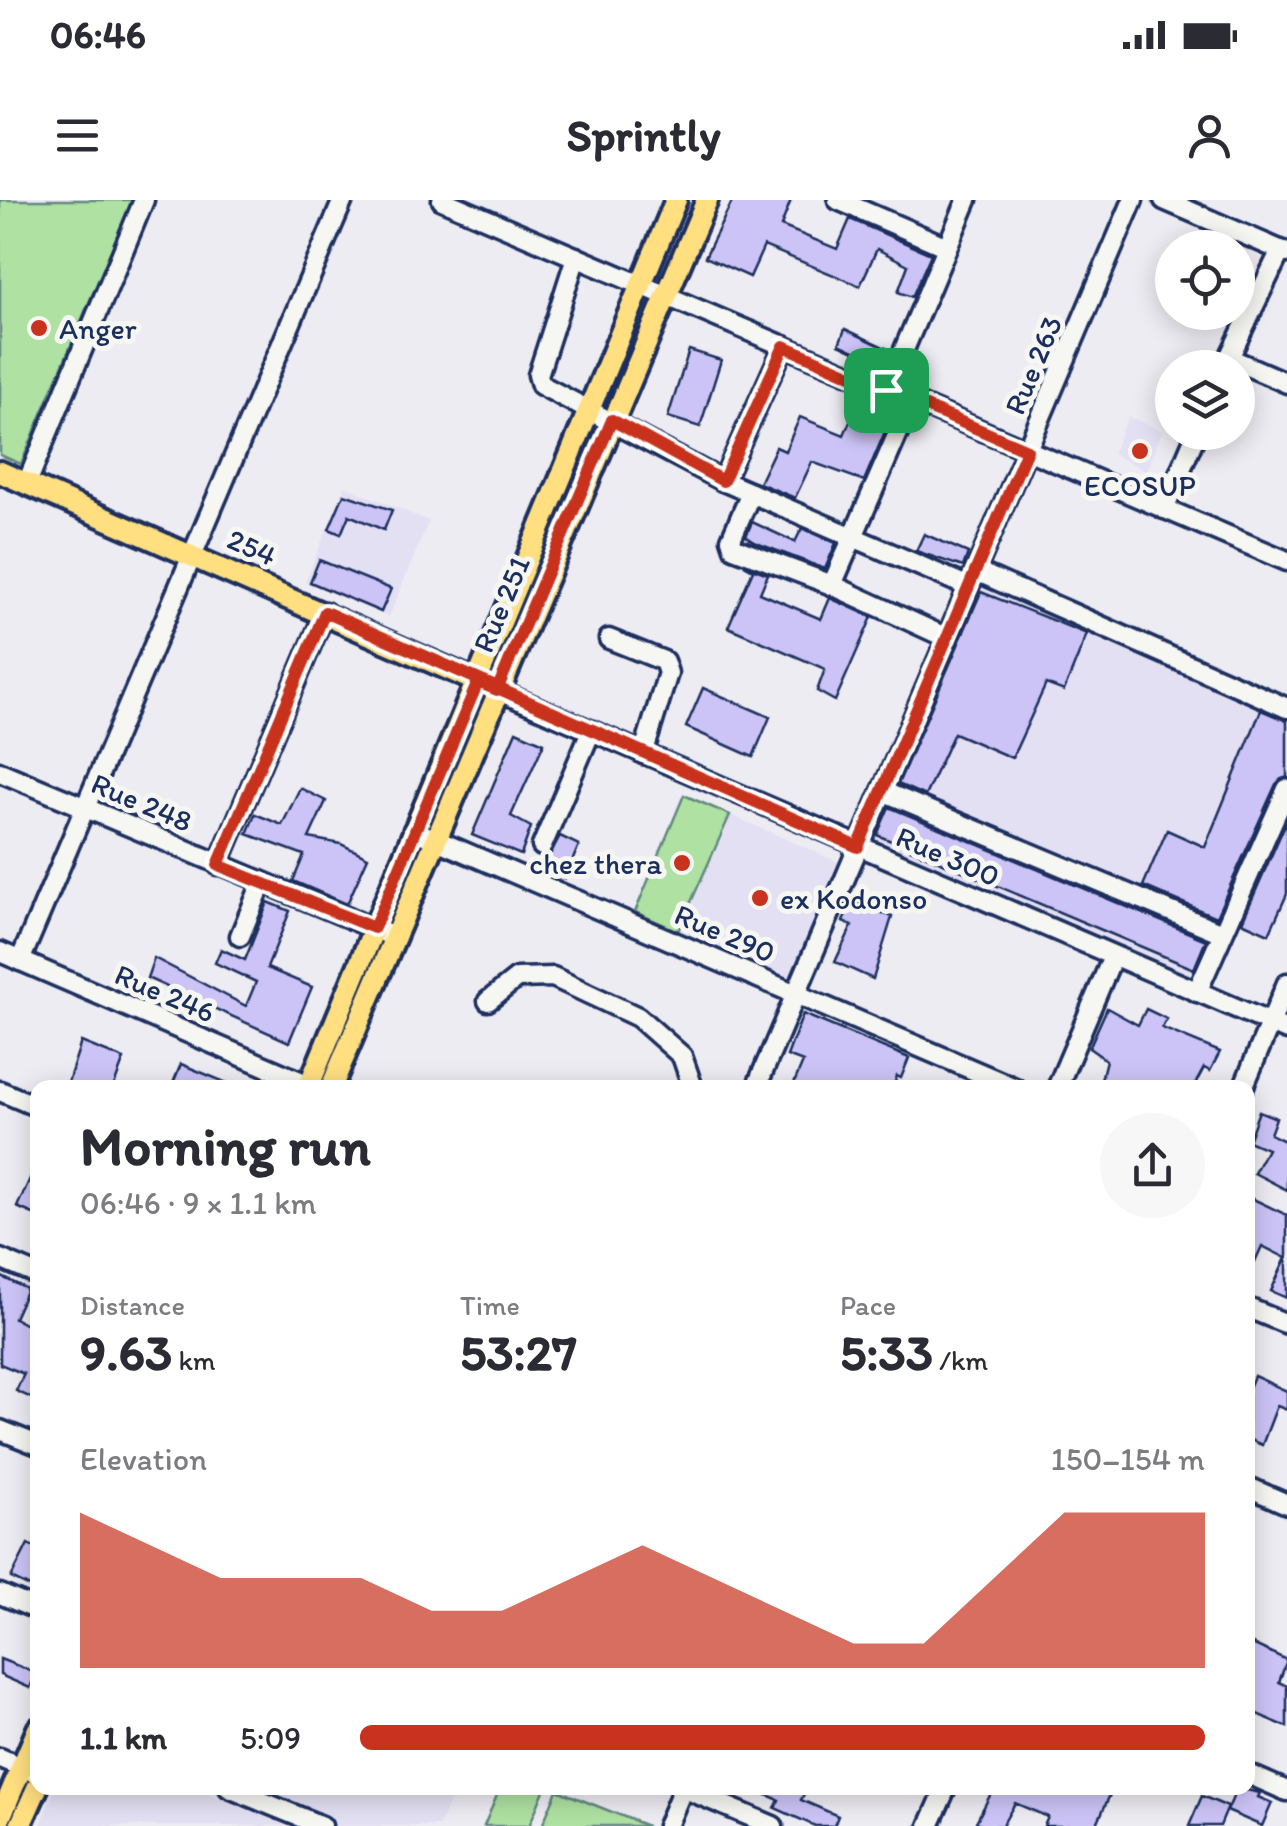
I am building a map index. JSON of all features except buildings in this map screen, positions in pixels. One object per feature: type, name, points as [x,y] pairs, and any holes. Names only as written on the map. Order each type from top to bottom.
[{"type":"main road","name":"Rue 251","points":[[320,1080],[394,937],[435,839],[591,408],[676,200]]},
{"type":"main road","name":"Rue 251","points":[[319,1080],[413,830],[488,686],[612,420],[707,200]]},
{"type":"main road","name":"254","points":[[0,472],[488,686]]},
{"type":"main road","points":[[0,1818],[29,1770]]},
{"type":"main road","points":[[20,1826],[34,1795]]},
{"type":"street","points":[[27,484],[144,200]]},
{"type":"street","points":[[20,961],[343,200]]},
{"type":"street","points":[[442,200],[1287,561]]},
{"type":"street","points":[[838,200],[866,206],[947,247]]},
{"type":"street","points":[[886,390],[967,200]]},
{"type":"street","name":"Rue 263","points":[[759,1080],[1133,200]]},
{"type":"street","points":[[1164,200],[1284,252],[1237,350]]},
{"type":"street","points":[[576,257],[538,375],[548,391],[591,408],[723,481],[853,537],[972,579],[1287,708]]},
{"type":"street","points":[[723,481],[784,346]]},
{"type":"street","points":[[1255,372],[1287,382]]},
{"type":"street","points":[[832,585],[912,401]]},
{"type":"street","points":[[1164,508],[1189,450]]},
{"type":"street","points":[[751,493],[731,539],[734,548],[832,585],[948,638]]},
{"type":"street","points":[[218,865],[325,612]]},
{"type":"street","points":[[609,639],[664,661],[668,673],[643,754]]},
{"type":"street","name":"Rue 300","points":[[488,686],[1278,1027]]},
{"type":"street","points":[[542,846],[591,731]]},
{"type":"street","name":"Rue 248","points":[[0,772],[394,937]]},
{"type":"street","points":[[1197,992],[1287,788]]},
{"type":"street","points":[[882,791],[1222,933]]},
{"type":"street","name":"Rue 290","points":[[413,830],[997,1080]]},
{"type":"street","points":[[240,936],[262,883]]},
{"type":"street","name":"Rue 246","points":[[0,952],[300,1080]]},
{"type":"street","points":[[1060,1080],[1113,956]]},
{"type":"street","points":[[488,1001],[516,978],[552,977],[638,1017],[682,1056],[690,1080]]},
{"type":"street","points":[[1248,1080],[1278,1027],[1287,983]]},
{"type":"street","points":[[0,1091],[30,1104]]},
{"type":"street","points":[[0,1259],[30,1272]]},
{"type":"street","points":[[1255,1311],[1287,1324]]},
{"type":"street","points":[[0,1430],[30,1443]]},
{"type":"street","points":[[1255,1490],[1287,1504]]},
{"type":"street","points":[[0,1594],[30,1607]]},
{"type":"street","points":[[0,1758],[29,1770]]},
{"type":"street","points":[[1255,1777],[1287,1791]]},
{"type":"street","points":[[246,1795],[322,1826]]},
{"type":"street","points":[[667,1826],[680,1795]]},
{"type":"street","points":[[700,1795],[774,1826]]},
{"type":"street","points":[[929,1826],[943,1795]]},
{"type":"shaded area","points":[[1128,416],[1155,428],[1155,450],[1147,471],[1112,454]]},
{"type":"shaded area","points":[[345,486],[429,521],[389,617],[305,582]]},
{"type":"shaded area","points":[[984,588],[1287,721],[1287,786],[1199,994],[864,844]]},
{"type":"shaded area","name":"ex Kodonso","points":[[731,815],[841,863],[790,984],[678,934]]},
{"type":"shaded area","points":[[52,1795],[212,1795],[288,1826],[40,1826]]},
{"type":"shaded area","points":[[262,1795],[452,1795],[439,1826],[336,1826]]},
{"type":"green space","name":"Anger","points":[[0,200],[132,200],[21,464],[0,455]]},
{"type":"green space","name":"chez thera","points":[[684,795],[730,815],[678,931],[635,912]]},
{"type":"green space","points":[[497,1795],[542,1795],[529,1826],[484,1826]]},
{"type":"green space","points":[[555,1795],[570,1795],[647,1826],[542,1826]]},
{"type":"place","name":"Anger","points":[[39,328]]},
{"type":"place","name":"ECOSUP","points":[[1140,451]]},
{"type":"place","name":"chez thera","points":[[682,863]]},
{"type":"place","name":"ex Kodonso","points":[[760,898]]},
{"type":"route","points":[[886,390],[784,346],[723,481],[612,420],[497,690],[478,682],[374,928],[218,865],[325,612],[478,682],[858,847],[1027,450],[886,390]]}]
